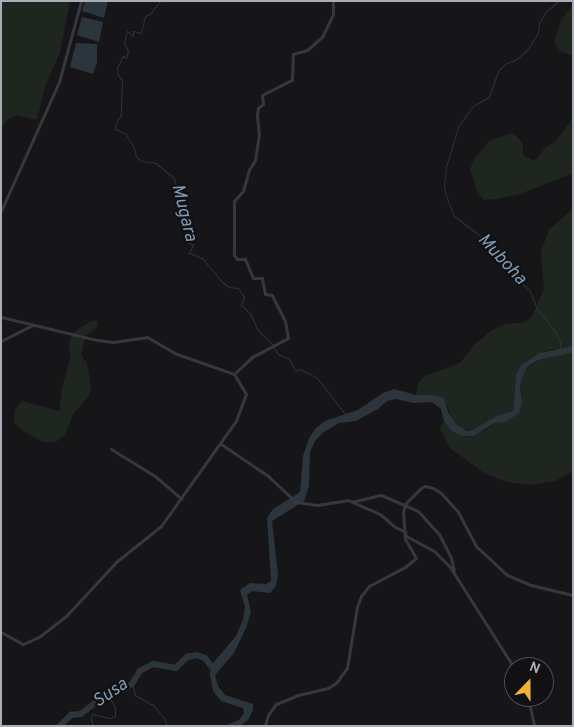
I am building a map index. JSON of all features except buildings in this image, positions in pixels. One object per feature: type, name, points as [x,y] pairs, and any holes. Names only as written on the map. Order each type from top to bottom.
[{"type":"street","points":[[1,211],[59,82],[81,1]]},
{"type":"street","points":[[234,374],[252,357],[288,338],[285,320],[272,295],[265,294],[262,278],[253,278],[245,259],[237,259],[234,255],[234,201],[243,191],[249,170],[255,160],[259,135],[258,108],[263,104],[262,94],[292,80],[293,54],[307,50],[322,37],[333,14],[332,1]]},
{"type":"street","points":[[1,317],[31,326],[110,342],[147,337],[177,354],[234,374],[244,389],[245,396],[236,421],[197,472],[181,499],[161,526],[116,562],[93,589],[54,626],[27,644],[18,642],[1,632]]},
{"type":"street","points":[[1,341],[31,326]]},
{"type":"street","points":[[220,444],[268,476],[296,502],[317,505],[346,500],[352,502],[380,514],[395,527],[404,531],[406,536],[434,551],[447,563],[507,657]]},
{"type":"street","points":[[111,448],[155,476],[181,499]]},
{"type":"street","points":[[264,726],[268,714],[276,704],[298,695],[328,688],[343,675],[350,663],[357,607],[361,596],[369,586],[415,559],[413,550],[405,539],[403,513],[406,504],[417,490],[425,486],[433,488],[458,512],[477,548],[507,575],[531,585],[573,595]]},
{"type":"street","points":[[352,502],[381,496],[406,504],[418,512],[439,534],[451,558],[455,575]]},
{"type":"street","points":[[530,707],[534,726]]},
{"type":"shaded area","points":[[1,1],[70,1],[60,53],[45,86],[37,120],[17,115],[7,120],[1,129]]},
{"type":"shaded area","points":[[85,1],[108,1],[104,18],[82,11]]},
{"type":"shaded area","points":[[573,4],[573,55],[570,55],[560,51],[554,42],[561,20]]},
{"type":"shaded area","points":[[82,17],[103,22],[99,42],[77,35]]},
{"type":"shaded area","points":[[76,43],[97,44],[97,62],[93,74],[70,67]]},
{"type":"shaded area","points":[[573,118],[573,173],[520,194],[484,200],[477,191],[470,169],[475,158],[490,140],[513,133],[523,143],[523,155],[534,161],[546,147],[555,142]]},
{"type":"shaded area","points":[[573,208],[573,346],[546,351],[521,365],[516,375],[513,411],[496,416],[473,430],[462,429],[451,417],[447,405],[416,395],[418,384],[425,376],[460,363],[474,345],[492,330],[503,325],[526,322],[532,316],[544,289],[541,252],[549,230]]},
{"type":"shaded area","points":[[91,321],[98,321],[96,329],[86,335],[81,355],[87,363],[91,385],[89,396],[73,414],[65,435],[56,442],[43,442],[23,431],[14,422],[15,410],[22,401],[59,411],[62,388],[71,355],[69,346],[71,336]]},
{"type":"shaded area","points":[[573,346],[573,353],[541,359],[530,365],[526,369],[520,385],[522,402],[519,413],[506,422],[494,423],[474,436],[462,436],[451,431],[444,421],[441,409],[432,402],[414,403],[396,399],[387,401],[378,409],[356,421],[339,423],[324,432],[315,441],[310,452],[309,486],[304,501],[272,521],[278,575],[276,586],[270,593],[252,591],[247,595],[251,612],[246,628],[234,653],[215,675],[218,686],[225,695],[253,704],[253,710],[248,720],[240,726],[224,726],[239,720],[244,713],[243,708],[221,701],[213,691],[210,674],[213,663],[236,636],[243,620],[245,607],[240,590],[250,583],[266,584],[271,581],[267,518],[273,509],[300,492],[303,456],[309,438],[316,428],[325,421],[358,410],[383,393],[394,389],[416,395],[433,395],[444,398],[448,412],[457,425],[467,431],[473,430],[496,416],[513,411],[516,375],[521,365],[540,353]]},
{"type":"shaded area","points":[[573,353],[573,471],[555,481],[544,483],[531,485],[507,482],[486,474],[451,449],[440,429],[444,421],[451,431],[468,437],[485,430],[494,423],[506,422],[522,397],[520,385],[526,369],[541,359]]},
{"type":"waterway","name":"Mugara","points":[[160,1],[150,14],[145,16],[141,33],[133,31],[133,36],[127,31],[124,43],[128,51],[126,58],[123,56],[117,68],[118,75],[122,80],[121,115],[117,120],[115,129],[125,133],[134,148],[136,157],[142,161],[156,163],[174,178],[178,203],[187,217],[186,241],[193,245],[189,253],[202,258],[222,282],[229,287],[238,288],[244,297],[241,305],[250,313],[258,330],[272,344]]},
{"type":"waterway","name":"Muboha","points":[[559,1],[546,11],[539,23],[538,33],[527,50],[515,60],[505,64],[498,71],[489,97],[473,106],[458,127],[446,167],[444,185],[445,193],[454,216],[485,239],[500,263],[530,291],[537,309],[555,331],[560,342],[560,351]]},
{"type":"waterway","name":"Mugara","points":[[274,348],[278,354],[289,359],[295,371],[300,369],[317,378],[345,414]]},
{"type":"waterway","name":"Susa","points":[[60,726],[71,715],[81,714],[107,694],[124,689],[132,684],[140,671],[153,664],[176,668],[187,657],[197,655],[205,658],[213,668]]},
{"type":"waterway","points":[[132,684],[135,695],[154,706],[164,718],[167,726]]},
{"type":"waterway","points":[[93,726],[92,714],[110,718],[115,716],[115,707],[107,694]]}]
